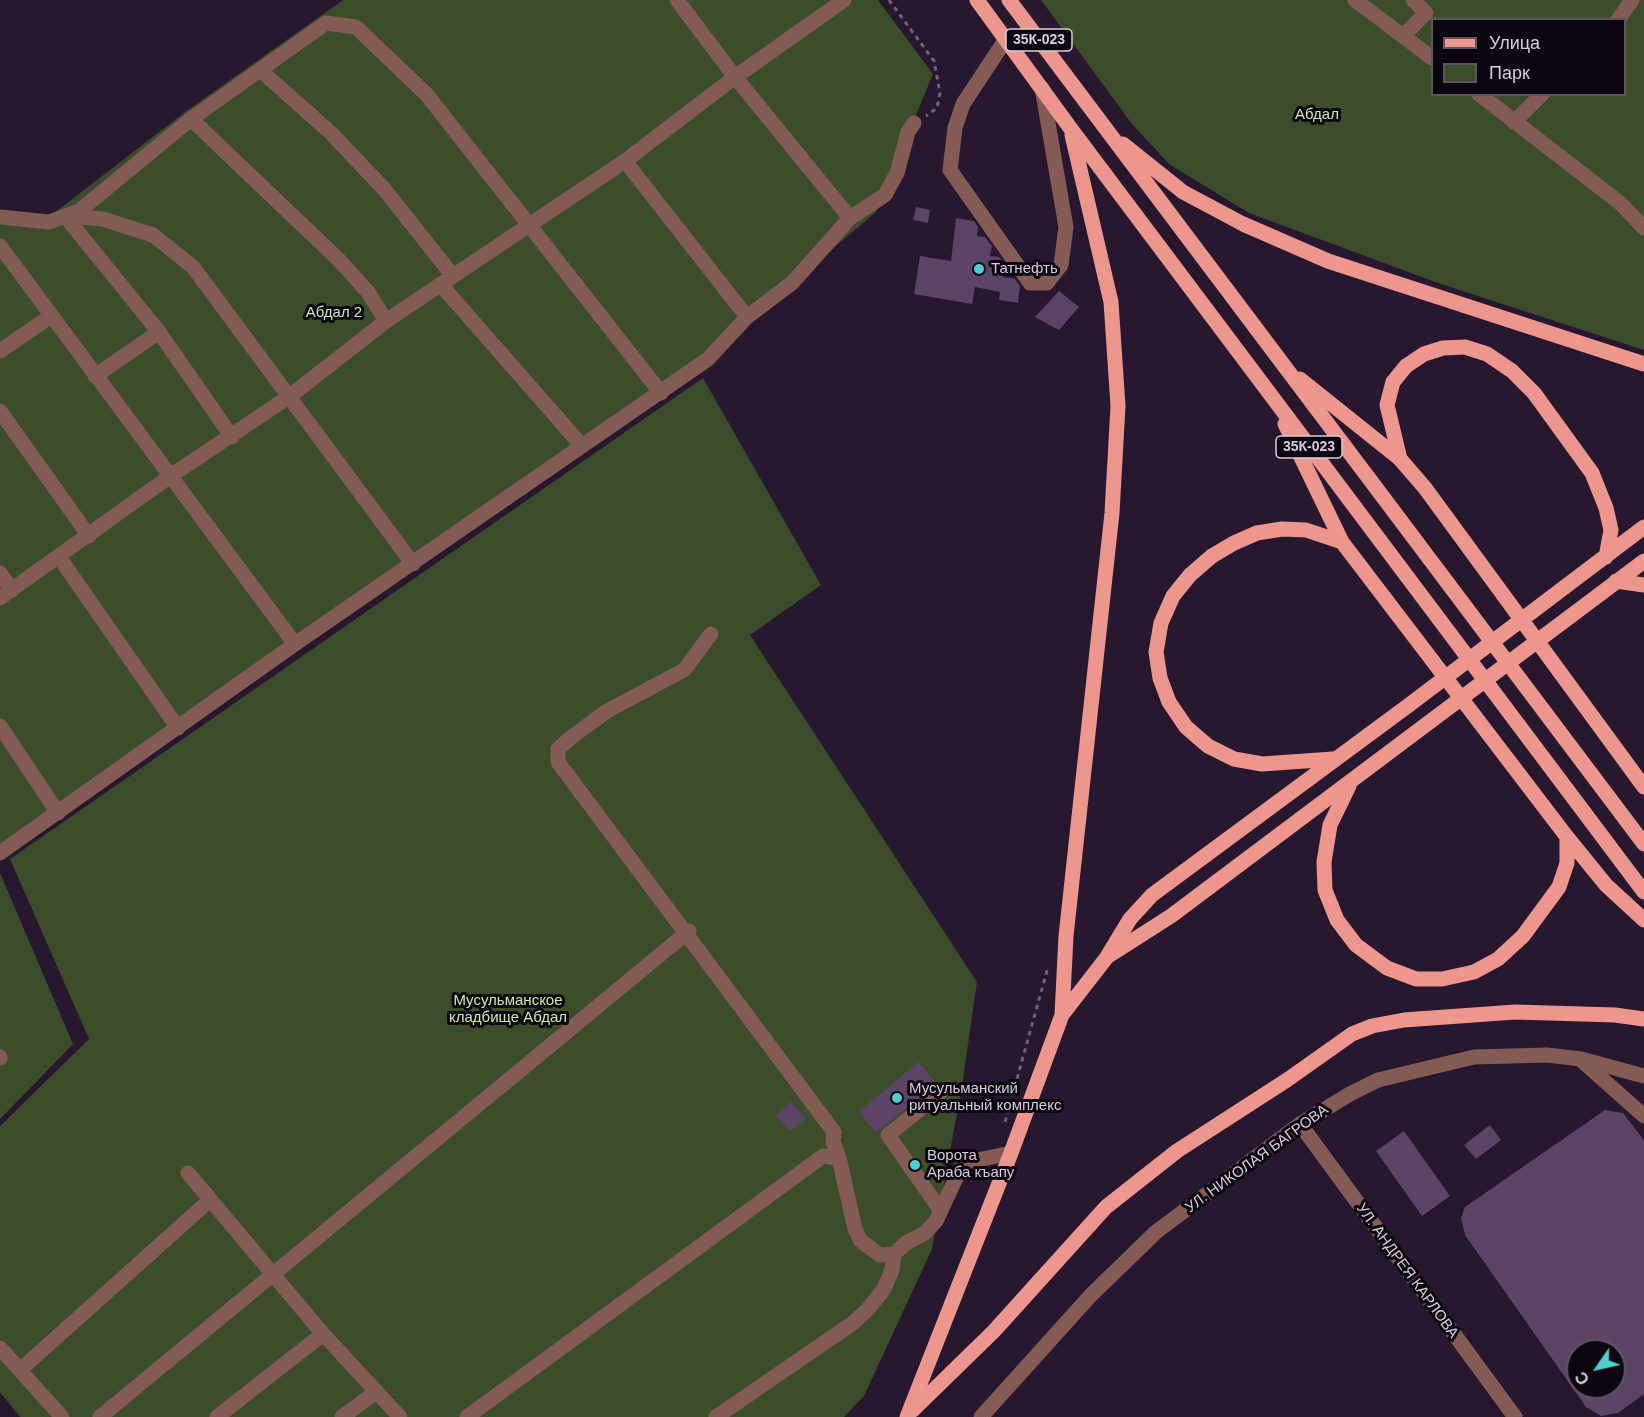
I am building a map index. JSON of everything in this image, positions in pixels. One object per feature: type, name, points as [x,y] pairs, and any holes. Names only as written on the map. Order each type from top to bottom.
[{"type":"main road","name":"35К-023","points":[[977,0],[1071,129],[1644,892]]},
{"type":"main road","name":"35К-023","points":[[1009,0],[1644,844]]},
{"type":"main road","points":[[906,1417],[1011,1153],[1062,1015],[1066,936],[1112,513],[1118,406],[1111,302],[1071,129]]},
{"type":"main road","points":[[1106,130],[1183,192],[1253,229],[1328,261],[1644,364]]},
{"type":"main road","points":[[1400,459],[1387,405],[1393,382],[1406,366],[1424,354],[1443,348],[1465,347],[1487,354],[1512,370],[1534,393],[1592,473],[1606,508],[1611,530],[1606,556]]},
{"type":"main road","points":[[1281,364],[1400,459],[1425,488],[1644,787]]},
{"type":"main road","points":[[1274,399],[1306,471],[1342,542],[1567,837],[1606,885],[1644,920]]},
{"type":"main road","points":[[1062,1015],[1107,957],[1130,919],[1152,895],[1550,600],[1644,527]]},
{"type":"main road","points":[[1336,758],[1262,764],[1234,759],[1208,747],[1186,726],[1169,702],[1160,678],[1156,652],[1161,623],[1173,596],[1205,562],[1234,543],[1257,533],[1282,529],[1306,530],[1342,542]]},
{"type":"main road","points":[[1107,957],[1172,916],[1425,728],[1644,561]]},
{"type":"main road","points":[[1616,581],[1644,585]]},
{"type":"main road","points":[[1351,783],[1330,825],[1324,862],[1325,890],[1337,920],[1356,945],[1387,968],[1416,979],[1442,979],[1474,972],[1498,959],[1523,936],[1559,887],[1567,863],[1567,837]]},
{"type":"main road","points":[[906,1417],[994,1331],[1106,1207],[1177,1151],[1287,1080],[1352,1034],[1372,1026],[1404,1020],[1515,1012],[1615,1015],[1644,1019]]},
{"type":"street","points":[[677,0],[735,77],[850,218]]},
{"type":"street","points":[[0,573],[6,594],[169,477],[290,396],[386,321],[626,161],[735,77],[844,0]]},
{"type":"street","points":[[1355,0],[1374,17],[1404,35],[1431,57]]},
{"type":"street","points":[[1404,35],[1426,13],[1413,0]]},
{"type":"street","points":[[1619,18],[1632,0]]},
{"type":"street","points":[[0,217],[49,222],[79,211],[191,118],[326,23],[356,27],[427,95],[661,393]]},
{"type":"street","points":[[1006,39],[963,104],[956,128],[950,170],[1030,283],[1047,283],[1061,265],[1066,227],[1041,88]]},
{"type":"street","points":[[260,70],[331,133],[384,189],[447,281],[582,446]]},
{"type":"street","points":[[1482,96],[1620,203],[1644,228]]},
{"type":"street","points":[[1514,122],[1540,96]]},
{"type":"street","points":[[191,118],[340,261],[368,292],[386,321]]},
{"type":"street","points":[[0,853],[294,644],[708,359],[747,317],[792,284],[850,218],[885,195],[897,173],[908,132],[914,123]]},
{"type":"street","points":[[626,161],[747,317]]},
{"type":"street","points":[[65,216],[159,332],[232,436]]},
{"type":"street","points":[[65,216],[103,219],[153,235],[193,267],[413,564]]},
{"type":"street","points":[[0,246],[294,644]]},
{"type":"street","points":[[0,351],[51,316]]},
{"type":"street","points":[[95,376],[159,332]]},
{"type":"street","points":[[0,411],[89,536]]},
{"type":"street","points":[[59,557],[178,728]]},
{"type":"street","points":[[711,634],[684,670],[607,711],[558,749],[558,762],[834,1132],[833,1142],[839,1158],[855,1229],[861,1241],[880,1255],[894,1254],[906,1243],[925,1233],[941,1211],[963,1163],[1011,1153]]},
{"type":"street","points":[[0,726],[58,813]]},
{"type":"street","points":[[100,1417],[687,933]]},
{"type":"street","name":"УЛ. НИКОЛАЯ БАГРОВА","points":[[981,1417],[1091,1295],[1139,1248],[1300,1124],[1378,1080],[1474,1057],[1547,1055],[1581,1059],[1644,1076]]},
{"type":"street","points":[[1581,1059],[1644,1116]]},
{"type":"street","points":[[940,1094],[888,1135],[941,1211]]},
{"type":"street","name":"УЛ. АНДРЕЯ КАРЛОВА","points":[[1300,1124],[1515,1417]]},
{"type":"street","points":[[467,1417],[824,1156],[839,1158]]},
{"type":"street","points":[[188,1173],[323,1334],[400,1417]]},
{"type":"street","points":[[20,1370],[210,1200]]},
{"type":"street","points":[[716,1417],[853,1323],[884,1289],[892,1270],[894,1254]]},
{"type":"street","points":[[218,1417],[323,1334]]},
{"type":"street","points":[[0,1348],[62,1417]]},
{"type":"street","points":[[342,1417],[376,1392]]},
{"type":"path","points":[[889,0],[934,61],[940,93],[938,108],[914,123]]},
{"type":"path","points":[[1004,1124],[1049,963]]},
{"type":"green space","name":"Абдал 2","points":[[343,0],[878,0],[933,74],[876,212],[706,356],[0,857],[0,212],[49,217],[185,112]]},
{"type":"green space","name":"Абдал","points":[[1041,0],[1644,0],[1644,350],[1438,283],[1249,213],[1169,164],[1132,124]]},
{"type":"green space","name":"Мусульманское кладбище Абдал","points":[[703,378],[821,585],[750,635],[977,982],[962,1086],[932,1249],[864,1396],[844,1417],[20,1417],[0,1392],[0,1126],[89,1039],[10,859]]},
{"type":"green space","points":[[0,873],[73,1044],[0,1119]]},
{"type":"building","points":[[916,207],[930,210],[928,223],[913,220]]},
{"type":"building","points":[[956,218],[974,221],[978,227],[977,236],[985,237],[992,246],[990,256],[999,257],[1005,264],[1003,277],[1015,279],[1020,286],[1018,303],[999,300],[1000,292],[975,287],[972,304],[914,294],[920,256],[951,261]]},
{"type":"building","points":[[1059,291],[1079,307],[1059,330],[1035,317]]},
{"type":"building","name":"Мусульманский ритуальный комплекс","points":[[918,1062],[936,1083],[876,1133],[859,1112]]},
{"type":"building","points":[[791,1102],[806,1118],[791,1131],[776,1116]]},
{"type":"building","points":[[1605,1110],[1623,1113],[1644,1140],[1644,1394],[1618,1413],[1601,1416],[1586,1407],[1580,1399],[1626,1399],[1626,1339],[1566,1339],[1566,1379],[1465,1235],[1461,1218],[1465,1207]]},
{"type":"building","points":[[1490,1125],[1501,1140],[1476,1159],[1464,1145]]},
{"type":"building","points":[[1404,1131],[1450,1196],[1422,1216],[1376,1151]]},
{"type":"place","name":"Татнефть","points":[[979,269]]},
{"type":"place","name":"Мусульманский ритуальный комплекс","points":[[897,1098]]},
{"type":"place","name":"Ворота Араба къапу","points":[[915,1165]]}]
